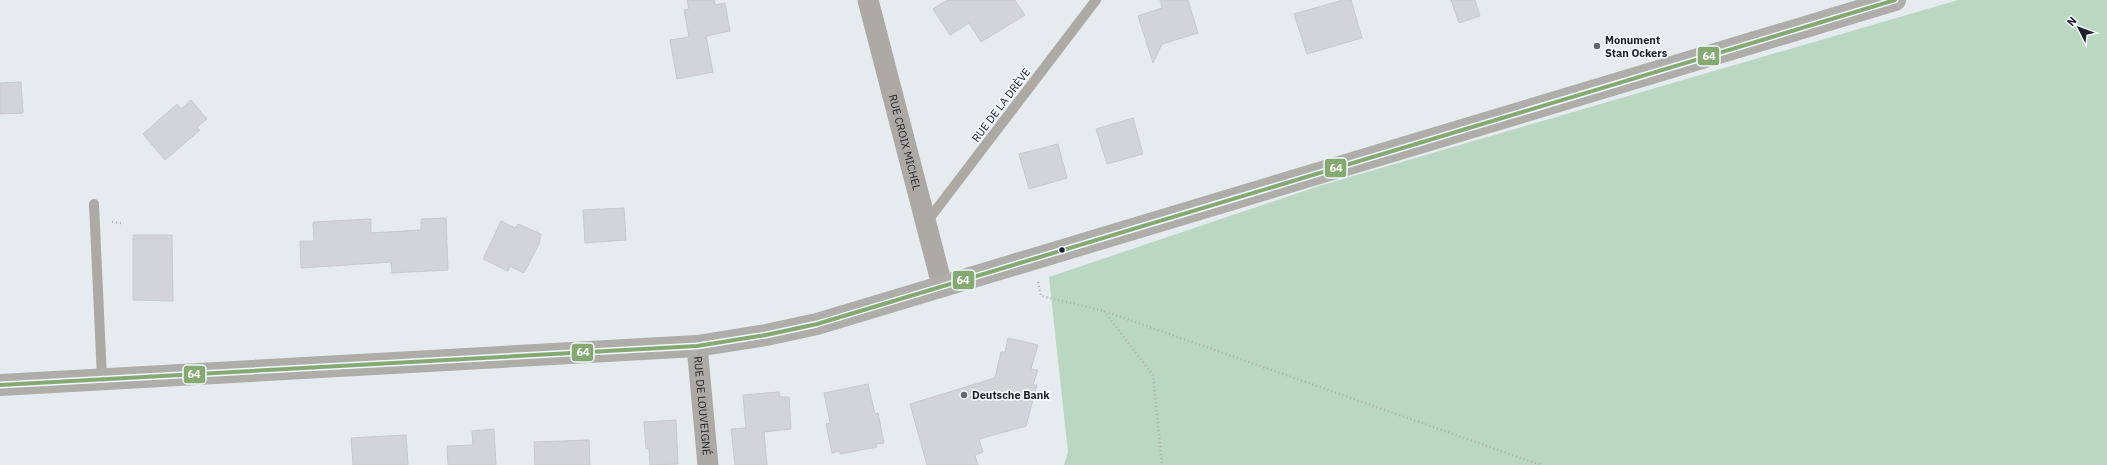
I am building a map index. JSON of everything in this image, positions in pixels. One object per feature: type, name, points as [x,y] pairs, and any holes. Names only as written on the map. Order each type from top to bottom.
[{"type":"main road","name":"RUE DE LOUVEIGNÉ","points":[[0,385],[102,378],[697,346],[766,335],[817,324],[942,285],[1896,0]]},
{"type":"street","name":"RUE CROIX MICHEL","points":[[868,0],[942,285]]},
{"type":"street","name":"RUE DE LOUVEIGNÉ","points":[[697,346],[708,465]]},
{"type":"lane","name":"RUE DE LA DRÈVE","points":[[925,224],[1096,0]]},
{"type":"lane","points":[[94,204],[102,378]]},
{"type":"path","points":[[1038,281],[1041,296],[1104,311],[1540,465]]},
{"type":"path","points":[[1104,311],[1153,375],[1162,465]]},
{"type":"green space","points":[[1958,0],[2107,0],[2107,465],[1064,465],[1068,452],[1049,277],[1319,186]]},
{"type":"building","points":[[687,0],[714,0],[715,5],[725,3],[730,31],[706,36],[713,72],[677,79],[670,40],[689,37],[684,10],[689,9]]},
{"type":"building","points":[[947,0],[1015,0],[1025,15],[981,42],[969,23],[950,35],[933,9]]},
{"type":"building","points":[[1160,0],[1188,0],[1198,33],[1162,44],[1153,63],[1138,16],[1162,8]]},
{"type":"building","points":[[1343,0],[1351,0],[1362,38],[1307,54],[1294,14]]},
{"type":"building","points":[[1451,0],[1475,0],[1480,16],[1459,23]]},
{"type":"building","points":[[21,82],[23,113],[0,114],[0,83]]},
{"type":"building","points":[[191,100],[207,119],[197,127],[200,130],[165,160],[143,134],[177,104],[181,109]]},
{"type":"building","points":[[1133,118],[1143,154],[1107,164],[1096,129]]},
{"type":"building","points":[[1058,144],[1067,178],[1029,189],[1019,154]]},
{"type":"building","points":[[624,208],[626,240],[585,243],[583,210]]},
{"type":"building","points":[[446,218],[448,270],[392,273],[391,262],[301,268],[300,241],[314,241],[313,222],[371,219],[371,233],[421,230],[421,219]]},
{"type":"building","points":[[501,221],[515,228],[518,224],[541,234],[539,244],[524,273],[510,266],[508,271],[483,259]]},
{"type":"building","points":[[133,235],[172,235],[173,301],[133,300]]},
{"type":"building","points":[[1008,338],[1038,345],[1031,369],[1038,370],[1033,385],[1037,385],[1026,426],[979,439],[983,452],[975,455],[978,465],[927,465],[910,404],[995,378],[1001,352],[1005,352]]},
{"type":"building","points":[[868,384],[875,414],[878,413],[884,443],[876,444],[877,447],[840,454],[840,451],[832,453],[826,424],[830,423],[824,393]]},
{"type":"building","points":[[779,392],[780,397],[789,397],[791,429],[764,432],[767,465],[735,465],[731,429],[746,428],[743,395]]},
{"type":"building","points":[[676,420],[678,464],[650,465],[649,449],[646,449],[644,422]]},
{"type":"building","points":[[494,429],[496,465],[448,465],[447,446],[473,445],[472,431]]},
{"type":"building","points":[[406,435],[408,465],[353,465],[351,438]]},
{"type":"building","points":[[589,440],[590,465],[535,465],[534,442]]},
{"type":"transit line","name":"64","points":[[0,385],[697,346],[766,335],[817,324],[1895,0]]},
{"type":"place","name":"Monument Stan Ockers","points":[[1597,46]]},
{"type":"place","name":"Deutsche Bank","points":[[964,395]]}]
